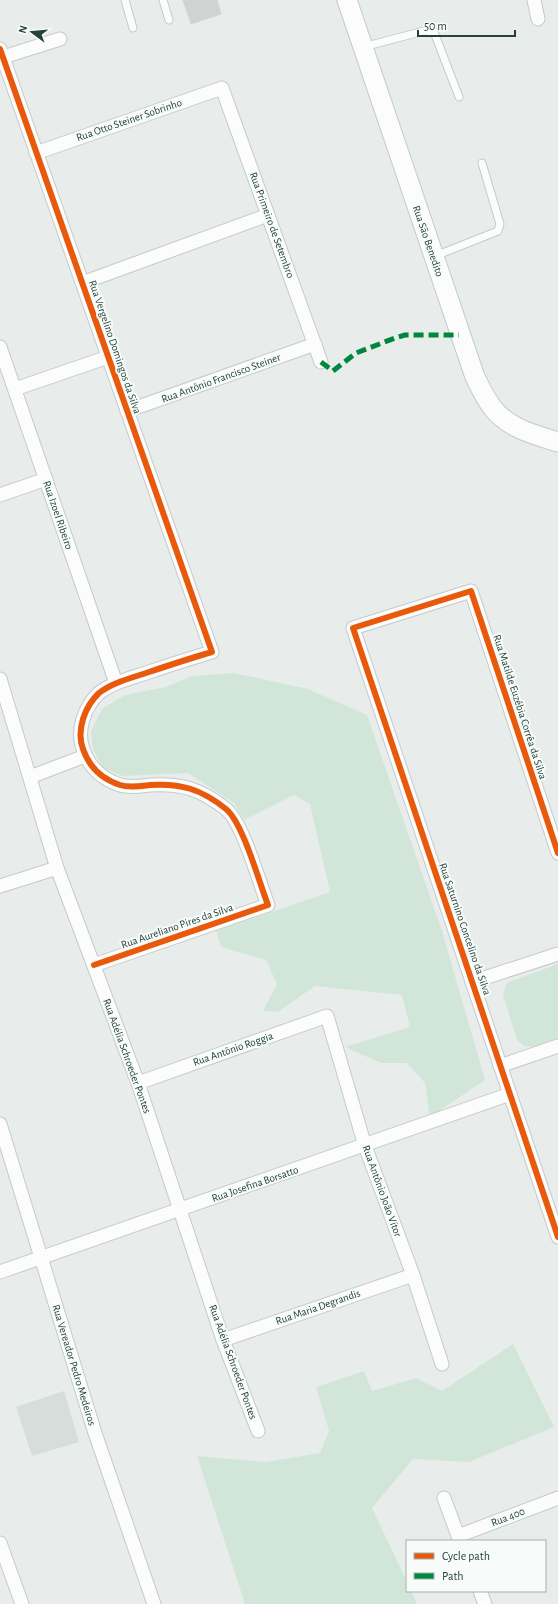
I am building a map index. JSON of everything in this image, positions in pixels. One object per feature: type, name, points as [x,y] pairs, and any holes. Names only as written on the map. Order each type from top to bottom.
[{"type":"street","name":"Rua São Benedito","points":[[347,0],[475,377],[492,408],[505,420],[533,435],[558,442]]},
{"type":"street","points":[[534,0],[538,19]]},
{"type":"street","points":[[1,54],[60,39]]},
{"type":"street","name":"Rua Vergelino Domingos da Silva","points":[[1,54],[212,652],[116,683]]},
{"type":"street","name":"Rua Otto Steiner Sobrinho","points":[[36,153],[222,88]]},
{"type":"street","name":"Rua Primeiro de Setembro","points":[[222,88],[321,362]]},
{"type":"street","points":[[82,283],[268,215]]},
{"type":"street","name":"Rua Antônio Francisco Steiner","points":[[127,411],[315,344]]},
{"type":"street","name":"Rua Izoel Ribeiro","points":[[0,347],[116,683]]},
{"type":"street","points":[[15,389],[108,357]]},
{"type":"street","points":[[0,495],[46,479]]},
{"type":"street","name":"Rua Saturnino Concelino da Silva","points":[[471,590],[353,628],[558,1237]]},
{"type":"street","name":"Rua Matilde Euzébia Corrêa da Silva","points":[[471,590],[558,853]]},
{"type":"street","name":"Rua Adélia Schroeder Pontes","points":[[0,679],[57,868],[138,1083],[223,1340],[258,1431]]},
{"type":"street","points":[[30,777],[85,756],[81,737],[86,710],[99,693],[116,683]]},
{"type":"street","name":"Rua Aureliano Pires da Silva","points":[[85,756],[101,776],[122,786],[165,784],[183,785],[197,790],[225,808],[236,821],[240,830],[268,905],[94,965]]},
{"type":"street","points":[[0,886],[57,868]]},
{"type":"street","points":[[472,982],[558,954]]},
{"type":"street","name":"Rua Antônio Roggia","points":[[138,1083],[327,1016]]},
{"type":"street","name":"Rua Antônio João Vítor","points":[[327,1016],[365,1146],[413,1275],[442,1364]]},
{"type":"street","points":[[500,1066],[558,1046]]},
{"type":"street","name":"Rua Josefina Borsatto","points":[[0,1272],[365,1146],[510,1094]]},
{"type":"street","name":"Rua Vereador Pedro Medeiros","points":[[0,1124],[95,1433],[154,1604]]},
{"type":"street","name":"Rua Maria Degrandis","points":[[223,1340],[413,1275]]},
{"type":"street","points":[[444,1498],[459,1538]]},
{"type":"street","name":"Rua 400","points":[[459,1538],[558,1498]]},
{"type":"street","points":[[0,1543],[22,1604]]},
{"type":"street","points":[[480,1592],[485,1604]]},
{"type":"lane","points":[[125,0],[133,28]]},
{"type":"lane","points":[[163,0],[169,20]]},
{"type":"lane","points":[[362,47],[424,31],[434,32],[459,97]]},
{"type":"lane","points":[[433,256],[498,231],[500,224],[482,164]]},
{"type":"shaded area","points":[[64,1391],[79,1442],[32,1456],[16,1407]]},
{"type":"green space","points":[[234,673],[308,689],[367,715],[442,931],[485,1080],[430,1117],[425,1083],[407,1063],[381,1063],[345,1047],[410,1027],[402,995],[315,986],[278,1012],[263,1011],[277,984],[266,960],[221,947],[216,931],[330,892],[310,804],[294,795],[244,820],[234,803],[188,773],[123,776],[103,768],[93,749],[91,731],[102,709],[125,695],[166,687],[192,676]]},
{"type":"green space","points":[[558,964],[558,1039],[534,1047],[524,1046],[517,1040],[503,995],[506,985],[509,982]]},
{"type":"green space","points":[[513,1344],[554,1427],[469,1462],[413,1459],[372,1508],[406,1580],[406,1592],[411,1592],[417,1604],[245,1604],[197,1456],[266,1462],[320,1453],[329,1431],[316,1387],[364,1371],[372,1391],[416,1378],[442,1391]]},
{"type":"building","points":[[183,0],[217,0],[221,14],[191,24]]},
{"type":"marked path","points":[[321,362],[333,371],[356,353],[405,335],[459,335]]},
{"type":"cycle path","points":[[0,49],[212,652],[123,681],[104,689],[94,698],[83,719],[81,726],[81,742],[83,749],[97,772],[120,785],[181,786],[199,792],[226,809],[232,816],[244,839],[268,905],[94,965]]},
{"type":"cycle path","points":[[558,853],[471,591],[353,628],[558,1237]]}]
